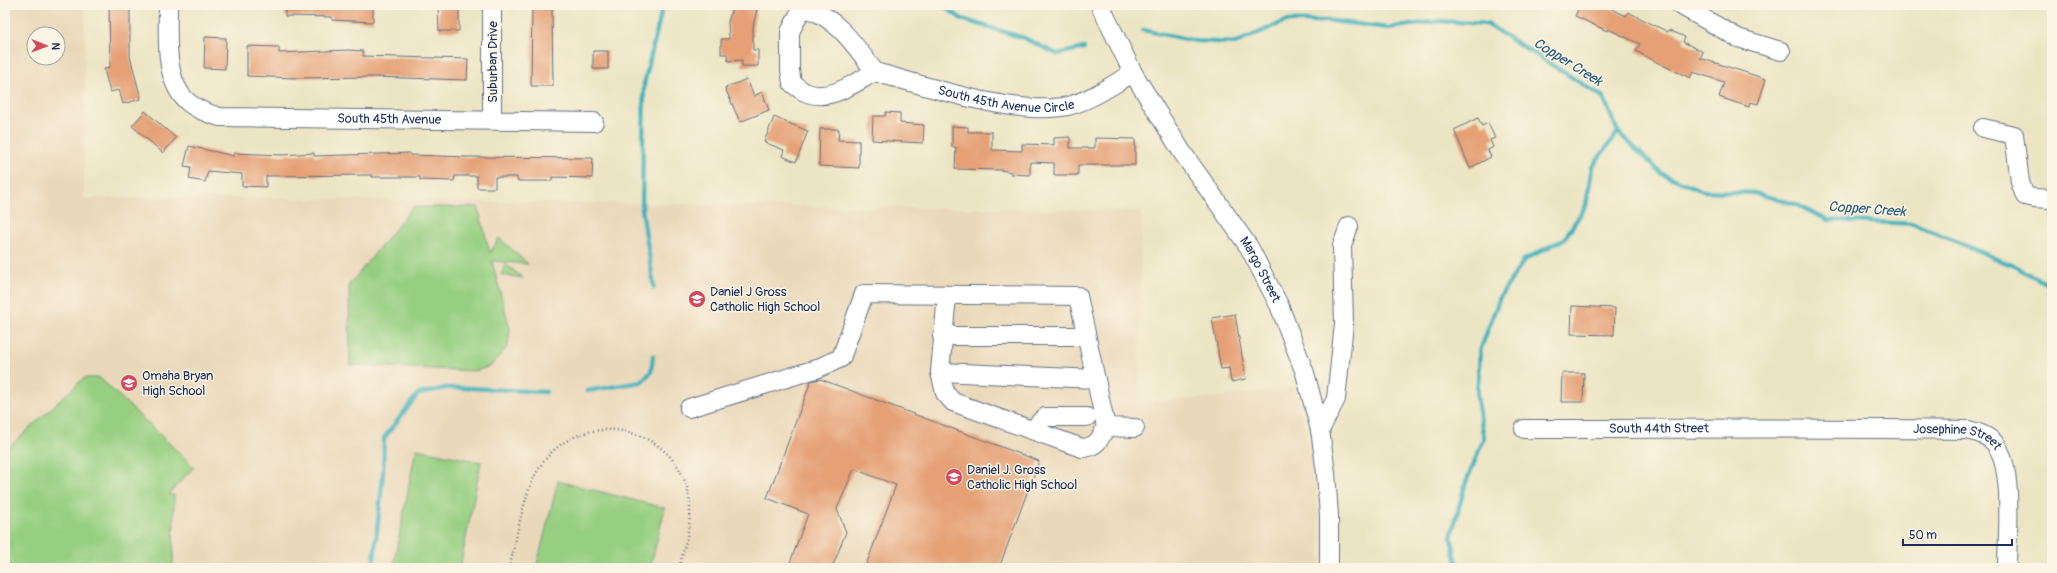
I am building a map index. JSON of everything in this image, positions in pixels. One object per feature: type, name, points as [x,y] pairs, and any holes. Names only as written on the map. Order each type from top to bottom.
[{"type":"street","name":"South 45th Avenue","points":[[168,5],[167,52],[171,71],[178,88],[188,102],[213,115],[239,118],[594,122]]},
{"type":"street","name":"Suburban Drive","points":[[492,5],[492,120]]},
{"type":"street","name":"Margo Street","points":[[1100,5],[1133,73],[1182,152],[1250,247],[1279,305],[1305,373],[1320,430],[1330,516],[1329,568]]},
{"type":"street","points":[[1690,7],[1738,38],[1781,52]]},
{"type":"street","points":[[809,8],[833,21],[851,40],[875,72],[846,88],[824,96],[805,92],[792,83],[790,70],[790,32],[800,12],[809,8]]},
{"type":"street","name":"South 45th Avenue Circle","points":[[875,72],[994,103],[1044,109],[1068,106],[1086,99],[1133,73]]},
{"type":"street","points":[[1983,128],[2014,135],[2020,182],[2025,196],[2052,199]]},
{"type":"street","points":[[1320,430],[1336,399],[1344,324],[1342,246],[1349,226]]},
{"type":"street","points":[[689,408],[816,369],[841,358],[864,294],[1078,296],[1106,427],[1099,441],[1092,447],[1082,448],[953,402],[945,393],[940,372],[942,336],[947,295]]},
{"type":"street","points":[[942,336],[1086,336]]},
{"type":"street","points":[[940,372],[1096,379]]},
{"type":"street","points":[[1032,430],[1045,418],[1087,418]]},
{"type":"street","points":[[1106,427],[1135,428]]},
{"type":"street","name":"Josephine Street","points":[[1793,429],[1841,427],[1968,430],[1986,436],[1996,446],[2005,469],[2008,496],[2007,568]]},
{"type":"street","name":"South 44th Street","points":[[1524,429],[1793,429]]},
{"type":"path","points":[[509,568],[528,493],[542,463],[551,452],[572,438],[594,431],[616,429],[638,436],[662,449],[670,458],[685,482],[689,496],[690,518],[679,568]]},
{"type":"shaded area","name":"Daniel J Gross Catholic High School","points":[[5,5],[85,5],[84,198],[255,198],[1141,211],[1139,402],[1212,398],[1294,387],[1302,413],[1313,476],[1318,516],[1321,568],[5,568]]},
{"type":"green space","points":[[413,207],[478,207],[490,253],[499,238],[528,264],[492,261],[510,329],[508,346],[491,366],[475,371],[350,365],[349,285]]},
{"type":"green space","points":[[505,264],[523,278],[501,275]]},
{"type":"green space","points":[[84,378],[100,378],[194,467],[169,494],[174,495],[173,568],[5,568],[5,492],[10,492],[5,488],[5,451]]},
{"type":"green space","points":[[416,449],[481,462],[460,568],[393,568]]},
{"type":"green space","points":[[558,481],[665,508],[650,568],[536,568]]},
{"type":"building","points":[[109,5],[130,5],[130,56],[141,99],[123,104],[119,90],[110,92],[104,69],[110,67]]},
{"type":"building","points":[[285,5],[373,5],[373,22],[332,20],[332,17],[285,16]]},
{"type":"building","points":[[438,5],[459,5],[459,31],[439,31]]},
{"type":"building","points":[[733,5],[758,5],[753,26],[753,50],[758,50],[758,66],[742,66],[742,60],[728,61],[727,54],[721,54],[721,39],[729,39],[728,22]]},
{"type":"building","points":[[1580,5],[1604,5],[1626,16],[1628,12],[1668,32],[1669,30],[1685,37],[1683,42],[1703,52],[1700,58],[1766,79],[1758,104],[1750,102],[1749,107],[1719,97],[1724,82],[1693,72],[1690,78],[1636,51],[1640,44],[1575,16]]},
{"type":"building","points":[[532,9],[552,9],[553,86],[531,86]]},
{"type":"building","points":[[205,37],[226,38],[225,69],[204,68]]},
{"type":"building","points":[[247,46],[279,47],[279,53],[349,50],[363,51],[363,56],[468,59],[467,80],[374,77],[293,78],[247,76]]},
{"type":"building","points":[[593,51],[608,51],[608,69],[593,69]]},
{"type":"building","points":[[747,79],[754,96],[762,92],[769,110],[740,122],[725,88]]},
{"type":"building","points":[[145,111],[176,138],[163,153],[132,126]]},
{"type":"building","points":[[886,112],[900,113],[900,123],[924,125],[923,143],[872,140],[873,116],[885,116]]},
{"type":"building","points":[[774,117],[808,131],[796,162],[782,156],[784,150],[764,142]]},
{"type":"building","points":[[1478,118],[1482,126],[1488,123],[1495,138],[1490,140],[1493,147],[1488,150],[1491,157],[1470,168],[1454,130]]},
{"type":"building","points":[[952,126],[968,127],[968,132],[992,132],[992,150],[1022,151],[1022,144],[1054,145],[1054,138],[1070,137],[1070,148],[1095,148],[1095,138],[1135,139],[1135,165],[1078,165],[1078,175],[1054,175],[1054,163],[1030,162],[1030,175],[1011,174],[1011,172],[1000,170],[955,169],[956,147],[952,147]]},
{"type":"building","points":[[820,129],[839,129],[838,140],[859,141],[859,168],[819,166]]},
{"type":"building","points":[[189,146],[234,156],[234,153],[282,155],[314,153],[314,156],[410,153],[410,155],[467,157],[593,158],[592,178],[552,177],[552,181],[517,181],[517,177],[495,177],[495,188],[477,188],[477,176],[455,176],[454,181],[420,180],[420,177],[372,177],[372,175],[266,176],[266,187],[242,186],[242,174],[208,171],[205,182],[189,179],[191,167],[184,166]]},
{"type":"building","points":[[1572,306],[1615,308],[1614,335],[1571,334]]},
{"type":"building","points":[[1235,314],[1246,379],[1231,382],[1229,368],[1221,369],[1212,318]]},
{"type":"building","points":[[1562,373],[1584,373],[1583,402],[1561,402]]},
{"type":"building","name":"Daniel J. Gross Catholic High School","points":[[820,379],[1039,461],[999,568],[865,568],[896,485],[854,469],[837,509],[846,532],[832,568],[788,568],[808,514],[767,498],[811,381]]},
{"type":"waterway","points":[[654,288],[642,209],[644,84],[663,5]]},
{"type":"waterway","name":"Copper Creek","points":[[941,5],[962,19],[1024,38],[1057,54],[1084,48]]},
{"type":"waterway","name":"Copper Creek","points":[[1143,30],[1196,41],[1235,43],[1286,21],[1333,21],[1388,28],[1440,21],[1487,24],[1603,97],[1618,132],[1662,174],[1703,191],[1754,193],[1795,204],[1828,220],[1915,224],[2016,267],[2052,286]]},
{"type":"waterway","points":[[1458,568],[1451,537],[1465,485],[1484,438],[1477,398],[1480,351],[1500,297],[1524,260],[1564,239],[1586,206],[1592,167],[1618,132]]},
{"type":"waterway","points":[[587,391],[641,382],[651,372],[653,356]]},
{"type":"waterway","points":[[373,568],[383,474],[384,438],[418,394],[446,388],[546,392]]},
{"type":"place","name":"Daniel J Gross Catholic High School","points":[[697,299]]},
{"type":"place","name":"Omaha Bryan High School","points":[[129,383]]},
{"type":"place","name":"Daniel J. Gross Catholic High School","points":[[954,477]]}]
